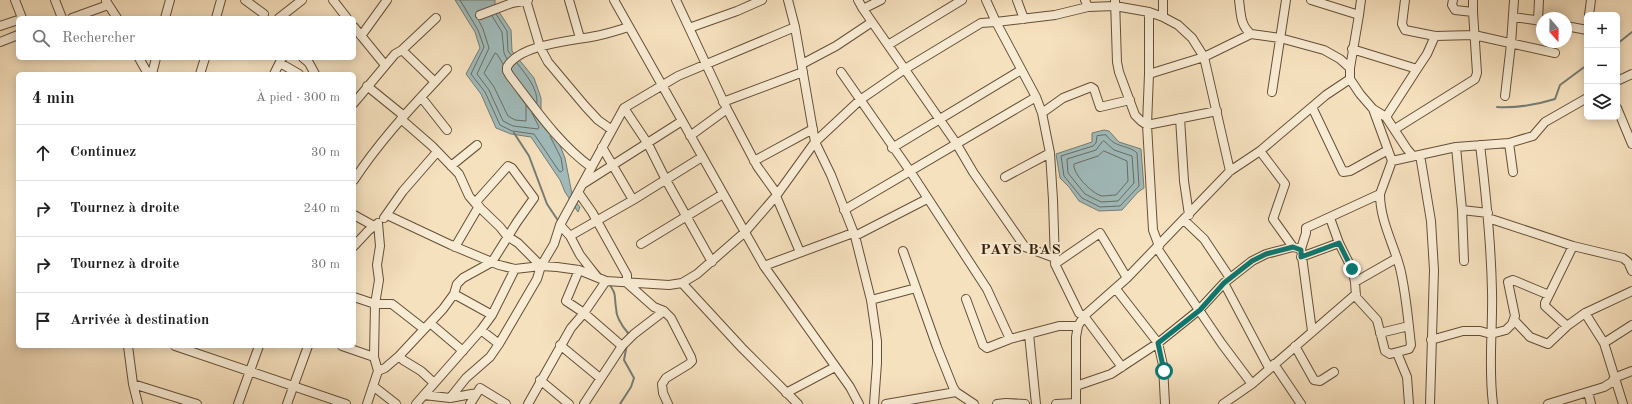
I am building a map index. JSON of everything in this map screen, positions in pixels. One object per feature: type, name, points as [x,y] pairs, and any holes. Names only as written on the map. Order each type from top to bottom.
[{"type":"street","points":[[15,0],[21,16]]},
{"type":"street","points":[[55,0],[61,16]]},
{"type":"street","points":[[166,16],[170,0]]},
{"type":"street","points":[[217,16],[221,0]]},
{"type":"street","points":[[245,0],[264,14]]},
{"type":"street","points":[[282,16],[302,0]]},
{"type":"street","points":[[333,0],[345,16]]},
{"type":"street","points":[[361,36],[387,0]]},
{"type":"street","points":[[480,15],[512,3],[527,0],[540,47],[548,62],[598,120],[612,130]]},
{"type":"street","points":[[569,0],[580,38]]},
{"type":"street","points":[[614,0],[764,266],[850,387],[859,404]]},
{"type":"street","points":[[676,0],[725,105],[754,161],[777,195],[800,252]]},
{"type":"street","points":[[689,28],[737,11],[762,0]]},
{"type":"street","points":[[788,0],[803,68],[815,142],[831,175],[854,235],[871,300],[877,341],[874,404]]},
{"type":"street","points":[[858,0],[1025,247],[1055,261]]},
{"type":"street","points":[[863,9],[882,0]]},
{"type":"street","points":[[888,45],[962,0]]},
{"type":"street","points":[[986,0],[1036,97],[1042,113],[1050,153],[1055,261],[1078,311],[1084,316],[1122,367]]},
{"type":"street","points":[[1017,0],[1024,19]]},
{"type":"street","points":[[1162,17],[1163,0]]},
{"type":"street","points":[[1239,0],[1242,23],[1244,28],[1251,34],[1280,38],[1324,50],[1340,59],[1350,68]]},
{"type":"street","points":[[1272,92],[1286,0]]},
{"type":"street","points":[[1311,0],[1358,16]]},
{"type":"street","points":[[1361,0],[1352,49],[1350,79],[1373,109],[1386,117],[1407,149],[1417,155],[1432,221],[1434,281],[1430,404]]},
{"type":"street","points":[[1405,0],[1402,24],[1404,30],[1435,36],[1474,35],[1555,53]]},
{"type":"street","points":[[1453,0],[1452,5],[1455,10],[1472,12]]},
{"type":"street","points":[[1395,130],[1475,79],[1477,72],[1472,12],[1473,0]]},
{"type":"street","points":[[1505,96],[1514,0]]},
{"type":"street","points":[[1539,0],[1540,12]]},
{"type":"street","points":[[1589,12],[1591,0]]},
{"type":"street","points":[[76,16],[107,2],[116,16]]},
{"type":"street","points":[[387,214],[454,247],[492,262],[515,269],[541,266],[580,270],[606,280],[627,283],[669,285],[682,283],[698,274],[745,232],[777,195],[815,142],[860,100],[905,69],[981,23],[1054,16],[1087,3],[1115,3],[1148,12],[1178,25],[1192,38],[1204,57],[1230,171]]},
{"type":"street","points":[[1115,3],[1117,62],[1119,72],[1138,119],[1147,125],[1217,111]]},
{"type":"street","points":[[1148,12],[1150,74],[1147,125],[1152,230],[1158,247],[1252,384]]},
{"type":"street","points":[[1513,17],[1536,20]]},
{"type":"street","points":[[356,100],[395,54],[402,50],[436,18]]},
{"type":"street","points":[[0,26],[16,21]]},
{"type":"street","points":[[690,136],[725,105],[803,68],[872,22]]},
{"type":"street","points":[[591,167],[578,158],[540,116],[507,71],[507,65],[514,59],[540,47],[595,36],[629,27]]},
{"type":"street","points":[[450,398],[466,378],[490,357],[499,344],[530,290],[541,266],[554,244],[560,225],[624,108],[678,76],[795,27]]},
{"type":"street","points":[[1572,27],[1584,29]]},
{"type":"street","points":[[356,30],[386,65]]},
{"type":"street","points":[[1150,74],[1204,57],[1251,34]]},
{"type":"street","points":[[0,42],[16,36]]},
{"type":"street","points":[[1386,117],[1427,54],[1435,36]]},
{"type":"street","points":[[1352,49],[1417,69]]},
{"type":"street","points":[[402,50],[435,82]]},
{"type":"street","points":[[140,60],[147,72]]},
{"type":"street","points":[[152,72],[156,60]]},
{"type":"street","points":[[201,72],[204,60]]},
{"type":"street","points":[[275,72],[281,60],[296,72]]},
{"type":"street","points":[[305,60],[309,63],[314,72]]},
{"type":"street","points":[[356,177],[364,164],[447,69]]},
{"type":"street","points":[[892,148],[1021,70]]},
{"type":"street","points":[[841,72],[892,148],[910,171],[987,289],[1010,339]]},
{"type":"street","points":[[1620,80],[1632,74]]},
{"type":"street","points":[[1056,404],[1076,404],[1076,337],[1078,326],[1084,316],[1116,289],[1187,218],[1230,171],[1260,151],[1326,95],[1350,79]]},
{"type":"street","points":[[367,86],[403,118],[452,166],[459,174],[469,196],[508,236],[518,243],[541,266]]},
{"type":"street","points":[[1042,113],[1063,98],[1091,87],[1094,89],[1100,107],[1130,100]]},
{"type":"street","points":[[421,97],[447,130]]},
{"type":"street","points":[[844,210],[1036,97]]},
{"type":"street","points":[[1392,161],[1456,147],[1509,143],[1535,135],[1545,122],[1584,100]]},
{"type":"street","points":[[1312,107],[1343,172],[1350,171],[1388,150]]},
{"type":"street","points":[[624,108],[648,144],[666,180],[712,262]]},
{"type":"street","points":[[1330,218],[1339,243],[1352,269],[1356,294],[1359,301],[1375,316],[1385,351],[1390,354],[1398,353],[1410,347],[1405,289],[1381,214],[1380,194],[1392,161],[1373,109]]},
{"type":"street","points":[[1620,115],[1632,144]]},
{"type":"street","points":[[1180,118],[1187,218],[1207,243],[1272,366],[1301,404]]},
{"type":"street","points":[[582,184],[648,144],[682,121]]},
{"type":"street","points":[[754,161],[814,129]]},
{"type":"street","points":[[1509,143],[1513,172]]},
{"type":"street","points":[[452,166],[476,144]]},
{"type":"street","points":[[1480,145],[1488,215],[1492,293],[1490,374],[1493,404]]},
{"type":"street","points":[[602,147],[633,200]]},
{"type":"street","points":[[1456,147],[1462,210],[1464,261]]},
{"type":"street","points":[[1260,151],[1285,184],[1273,219],[1298,251],[1312,332]]},
{"type":"street","points":[[356,244],[387,214],[403,191],[437,152]]},
{"type":"street","points":[[1005,177],[1050,153]]},
{"type":"street","points":[[570,236],[633,200],[702,157]]},
{"type":"street","points":[[378,371],[399,356],[443,309],[454,294],[457,284],[463,278],[492,262],[508,236],[534,200],[532,194],[510,166],[505,168],[477,204],[454,247]]},
{"type":"street","points":[[578,192],[597,221],[627,275],[627,283],[654,307],[664,311],[678,330],[692,361],[663,382],[661,388],[668,404]]},
{"type":"street","points":[[641,244],[723,194]]},
{"type":"street","points":[[1298,251],[1306,233],[1306,228],[1380,194]]},
{"type":"street","points":[[764,266],[800,252],[854,235],[927,199]]},
{"type":"street","points":[[1462,210],[1488,215],[1573,246],[1623,258],[1628,262],[1632,271]]},
{"type":"street","points":[[356,215],[376,224]]},
{"type":"street","points":[[367,404],[378,371],[374,357],[375,304],[380,280],[377,265],[380,242],[376,224]]},
{"type":"street","points":[[560,225],[570,236],[580,254],[597,277]]},
{"type":"street","points":[[1055,261],[1100,233],[1127,278]]},
{"type":"street","points":[[1076,386],[1105,377],[1158,343],[1200,310],[1227,281],[1259,257],[1339,243]]},
{"type":"street","points":[[1567,326],[1545,306],[1544,303],[1573,246]]},
{"type":"street","points":[[903,251],[937,347],[956,392],[974,404]]},
{"type":"street","points":[[1355,282],[1386,262],[1396,258]]},
{"type":"street","points":[[416,404],[481,330],[492,315],[515,269]]},
{"type":"street","points":[[580,270],[566,300],[584,313],[622,346]]},
{"type":"street","points":[[528,404],[560,345],[606,280]]},
{"type":"street","points":[[1431,340],[1463,331],[1480,330],[1491,334],[1506,330],[1514,320],[1515,312],[1507,284],[1509,281],[1513,280],[1549,295]]},
{"type":"street","points":[[682,283],[742,348],[798,404]]},
{"type":"street","points":[[871,300],[916,288]]},
{"type":"street","points":[[1116,289],[1158,343],[1163,365],[1165,404]]},
{"type":"street","points":[[1514,320],[1530,337],[1548,344],[1567,326],[1585,313],[1632,291]]},
{"type":"street","points":[[454,294],[492,315]]},
{"type":"street","points":[[1223,404],[1252,384],[1356,294]]},
{"type":"street","points":[[356,298],[375,304],[392,304],[463,351]]},
{"type":"street","points":[[966,299],[985,348],[989,348],[1010,339],[1059,326],[1078,326]]},
{"type":"street","points":[[584,404],[622,346],[634,334],[664,311]]},
{"type":"street","points":[[1585,313],[1604,343],[1623,404]]},
{"type":"street","points":[[1604,343],[1632,325]]},
{"type":"street","points":[[1380,333],[1409,326]]},
{"type":"street","points":[[481,330],[499,344]]},
{"type":"street","points":[[1029,334],[1036,404]]},
{"type":"street","points":[[560,345],[600,378]]},
{"type":"street","points":[[1295,346],[1314,380],[1320,381],[1334,372]]},
{"type":"street","points":[[128,348],[133,384],[138,404]]},
{"type":"street","points":[[181,348],[346,404]]},
{"type":"street","points":[[238,404],[248,371],[257,348]]},
{"type":"street","points":[[287,404],[307,348]]},
{"type":"street","points":[[348,348],[374,357]]},
{"type":"street","points":[[1398,353],[1407,377],[1409,404]]},
{"type":"street","points":[[399,356],[421,371],[434,383]]},
{"type":"street","points":[[786,392],[835,366]]},
{"type":"street","points":[[1548,404],[1608,385],[1614,378],[1632,370]]},
{"type":"street","points":[[540,380],[569,404]]},
{"type":"street","points":[[133,384],[197,404]]},
{"type":"street","points":[[373,386],[396,404]]},
{"type":"street","points":[[470,404],[480,388],[506,404]]},
{"type":"street","points":[[886,404],[956,392]]},
{"type":"street","points":[[1588,392],[1591,404]]},
{"type":"street","points":[[424,395],[450,398],[477,393]]},
{"type":"street","points":[[997,404],[1025,404]]},
{"type":"water","points":[[455,0],[495,0],[495,6],[511,30],[512,51],[534,78],[541,98],[541,112],[559,143],[565,158],[573,199],[580,207],[578,212],[565,192],[560,180],[531,137],[511,134],[496,128],[481,94],[466,74],[480,48],[475,32]]},
{"type":"water","points":[[1104,130],[1109,131],[1119,142],[1141,149],[1144,188],[1138,192],[1122,210],[1099,211],[1079,201],[1069,187],[1060,178],[1056,154],[1092,142],[1092,133]]},
{"type":"waterway","points":[[1620,42],[1632,32]]},
{"type":"waterway","points":[[1497,107],[1527,106],[1555,99],[1560,85],[1584,67]]},
{"type":"waterway","points":[[514,133],[529,156],[547,204],[559,222]]},
{"type":"waterway","points":[[589,261],[602,276]]},
{"type":"waterway","points":[[609,284],[614,293],[618,318],[628,333],[628,336]]},
{"type":"waterway","points":[[620,404],[631,387],[634,378],[624,360],[627,344]]},
{"type":"district","name":"PAYS BAS","points":[[1021,249]]},
{"type":"route","points":[[1164,371],[1158,343],[1200,310],[1224,283],[1259,257],[1293,247],[1301,250],[1301,257],[1339,243],[1352,269]]}]
